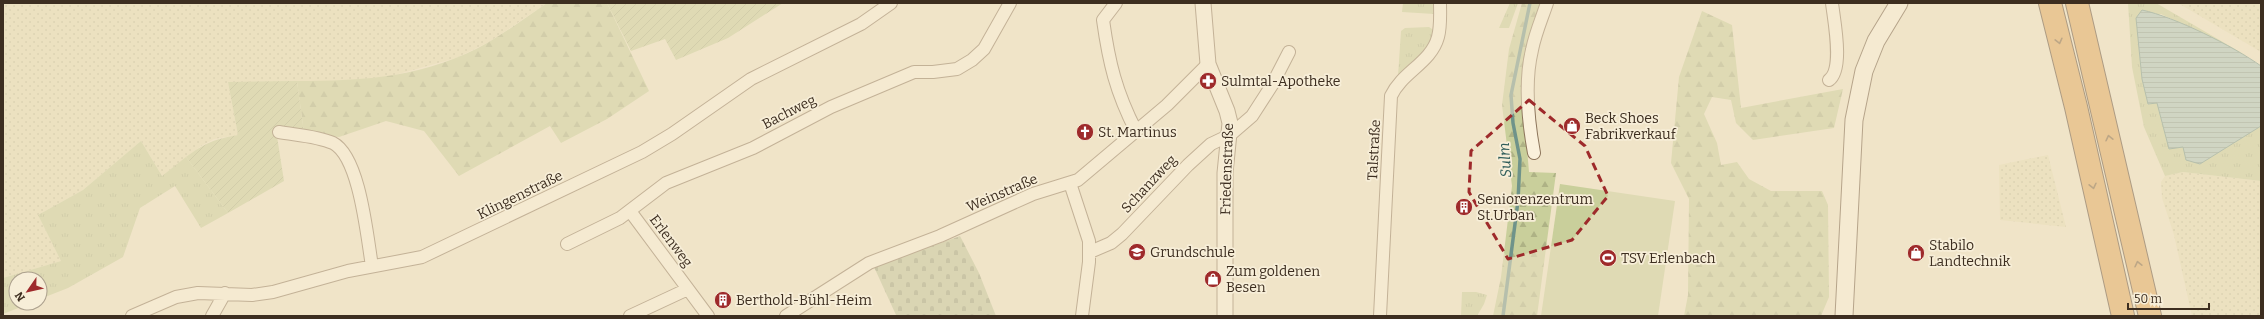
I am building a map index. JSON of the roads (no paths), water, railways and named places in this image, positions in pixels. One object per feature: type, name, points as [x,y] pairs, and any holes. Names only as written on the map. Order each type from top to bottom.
[{"type":"highway","points":[[2050,3],[2076,107],[2123,316]]},
{"type":"highway","points":[[2076,3],[2150,316]]},
{"type":"main road","points":[[1844,316],[1854,120],[1864,71],[1876,40],[1899,3]]},
{"type":"street","name":"Bachweg","points":[[567,244],[604,227],[630,211],[666,183],[753,148],[831,107],[914,72],[933,72],[957,69],[972,60],[984,49],[1010,3]]},
{"type":"street","points":[[1116,3],[1103,20],[1108,58],[1121,102],[1136,131]]},
{"type":"street","name":"Friedenstraße","points":[[1203,3],[1208,64],[1227,111],[1230,135],[1225,172],[1225,316]]},
{"type":"street","name":"Talstraße","points":[[1380,316],[1391,96],[1402,79],[1426,58],[1435,47],[1439,35],[1440,3]]},
{"type":"street","points":[[1534,153],[1530,121],[1529,74],[1531,51],[1547,3]]},
{"type":"street","points":[[1829,80],[1836,72],[1832,3]]},
{"type":"street","name":"Klingenstraße","points":[[132,316],[176,297],[198,294],[225,293],[252,295],[273,292],[372,266],[422,257],[642,152],[672,134],[751,78],[795,55],[861,24],[886,4]]},
{"type":"street","name":"Schanzweg","points":[[1090,252],[1111,243],[1122,234],[1188,165],[1211,144],[1230,135],[1252,116],[1272,85],[1289,52]]},
{"type":"street","name":"Weinstraße","points":[[786,316],[869,263],[940,236],[1033,194],[1070,184],[1088,173],[1167,105],[1208,64]]},
{"type":"street","points":[[279,132],[322,139],[343,150],[348,156],[357,185],[372,266]]},
{"type":"street","points":[[1070,184],[1089,241],[1090,252],[1082,316]]},
{"type":"street","name":"Erlenweg","points":[[630,211],[708,316]]},
{"type":"street","name":"Erlenweg","points":[[630,316],[688,289]]},
{"type":"street","points":[[212,316],[225,293]]},
{"type":"water","points":[[2142,10],[2171,19],[2220,41],[2261,66],[2261,126],[2200,164],[2186,160],[2183,147],[2169,149],[2157,103],[2148,104],[2142,79],[2136,18]]},
{"type":"waterway","name":"Sulm","points":[[1503,316],[1518,201],[1520,159],[1513,123],[1511,95],[1530,3]]},
{"type":"place","name":"Sulmtal-Apotheke","points":[[1208,81]]},
{"type":"place","name":"Beck Shoes Fabrikverkauf","points":[[1572,126]]},
{"type":"place","name":"St. Martinus","points":[[1085,132]]},
{"type":"place","name":"Seniorenzentrum St.Urban","points":[[1464,207]]},
{"type":"place","name":"Grundschule","points":[[1137,252]]},
{"type":"place","name":"Stabilo Landtechnik","points":[[1916,253]]},
{"type":"place","name":"TSV Erlenbach","points":[[1608,258]]},
{"type":"place","name":"Zum goldenen Besen","points":[[1213,279]]},
{"type":"place","name":"Berthold-Bühl-Heim","points":[[723,300]]}]
